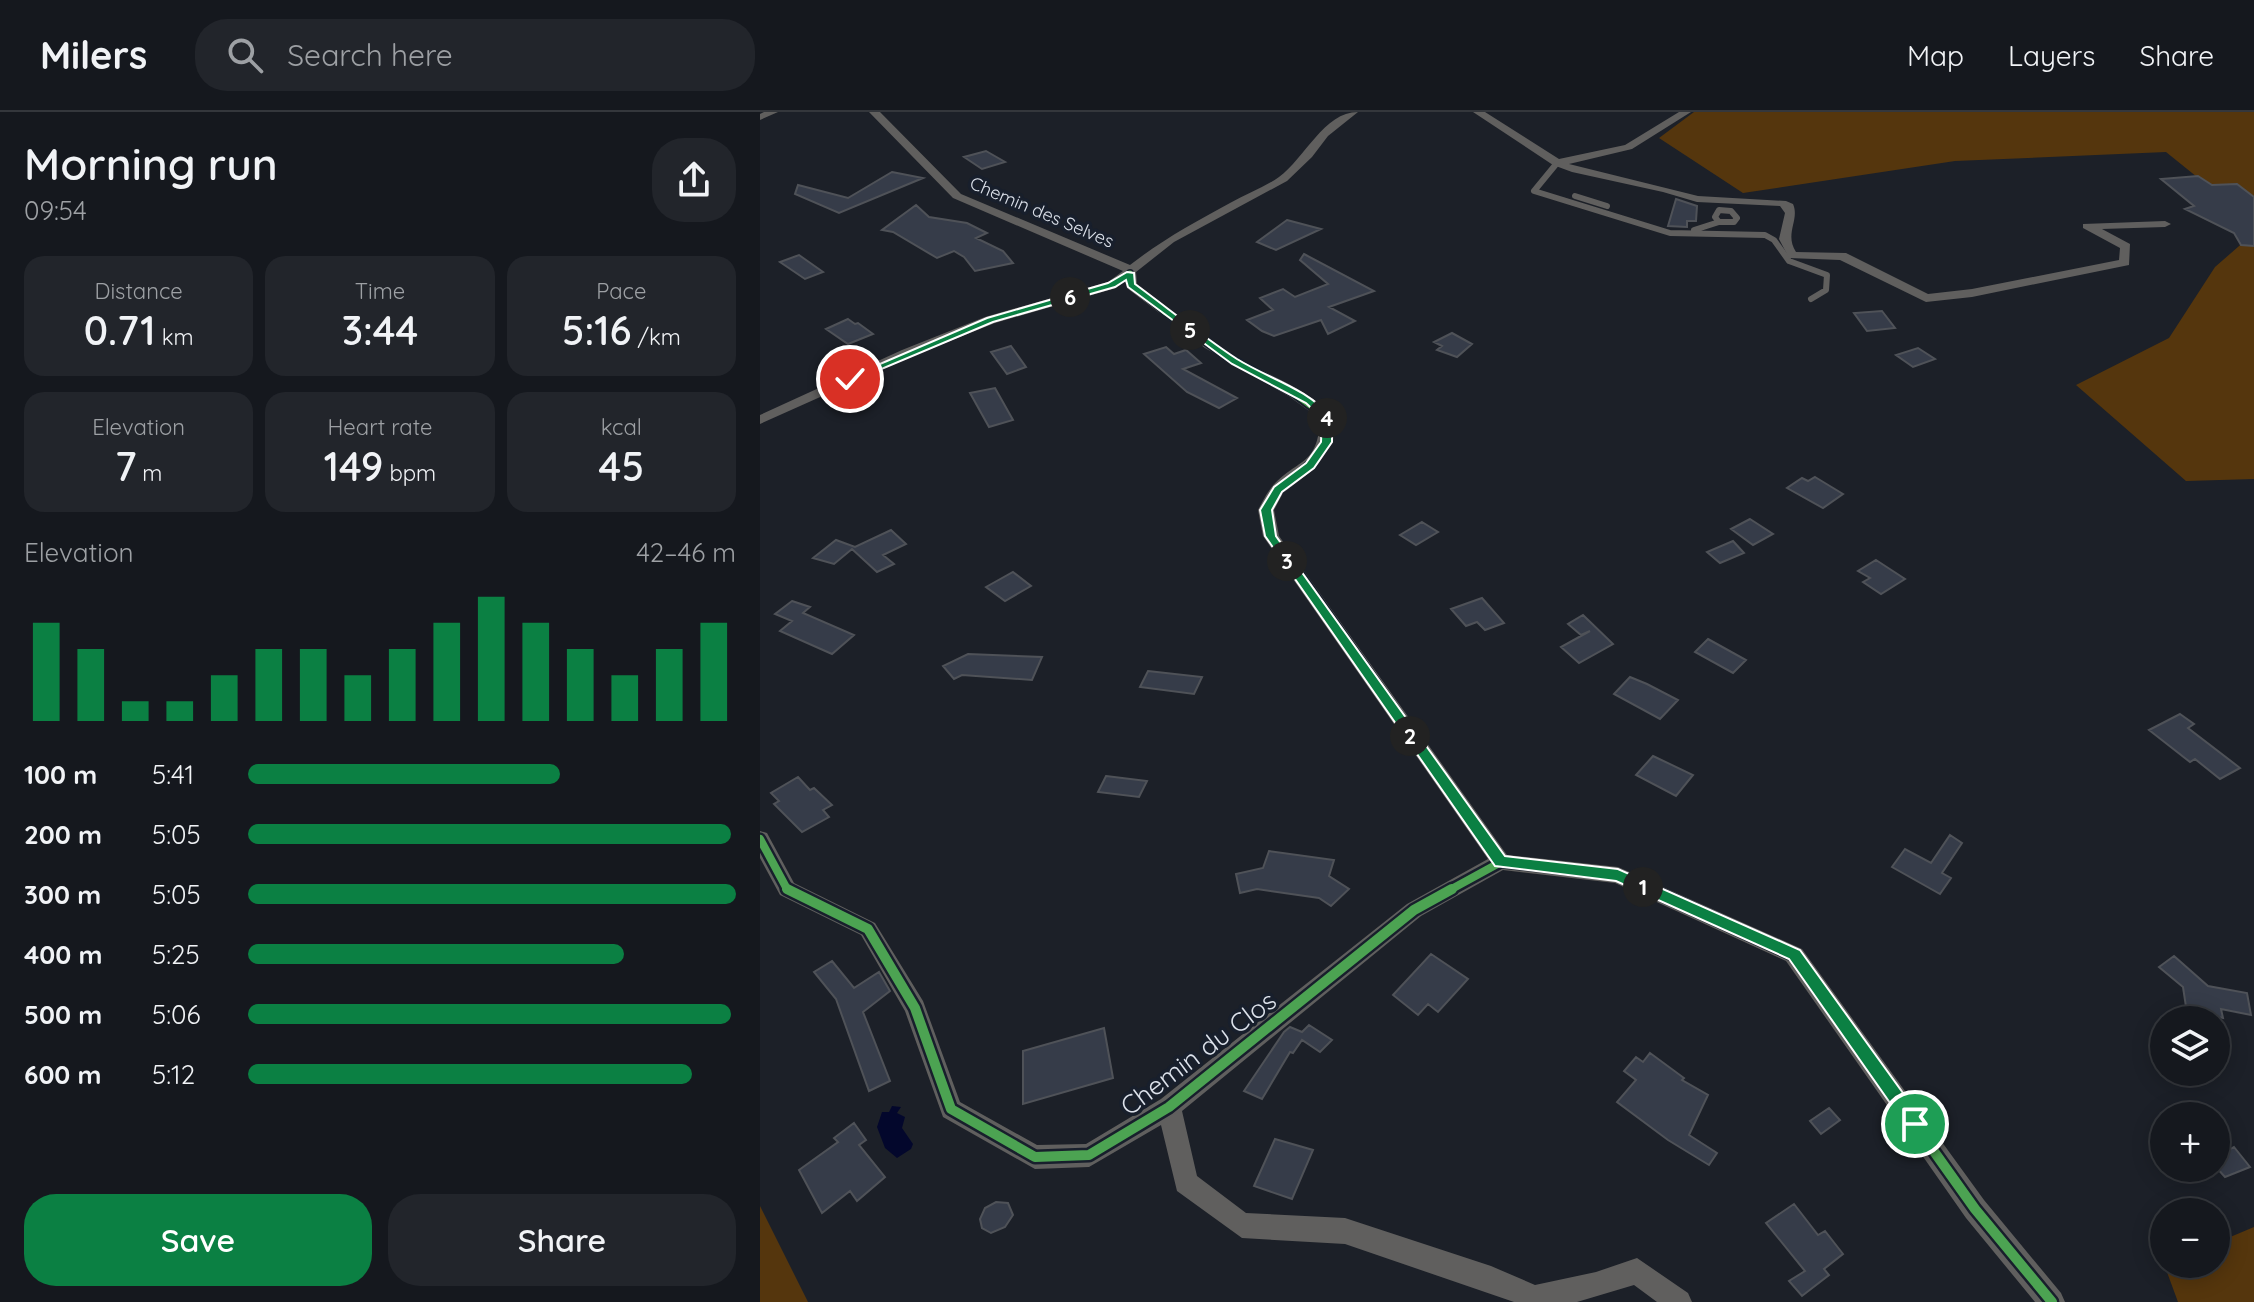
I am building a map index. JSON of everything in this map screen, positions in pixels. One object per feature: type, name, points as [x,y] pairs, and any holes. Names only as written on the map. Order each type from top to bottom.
[{"type":"street","points":[[760,117],[773,112]]},
{"type":"street","name":"Chemin des Selves","points":[[874,112],[957,196],[1110,259],[1126,267],[1130,273]]},
{"type":"street","points":[[760,420],[907,353],[990,320],[1112,285],[1130,273],[1152,251],[1283,179],[1324,134],[1353,112]]},
{"type":"street","points":[[1478,112],[1557,163],[1576,170],[1666,189],[1697,199],[1782,203],[1789,206],[1791,213],[1783,230],[1783,238],[1793,255],[1842,256],[1926,298],[1972,293],[2125,262],[2126,246],[2087,226],[2165,224]]},
{"type":"street","points":[[1557,163],[1628,147],[1686,112]]},
{"type":"street","points":[[1130,273],[1131,285],[1196,334],[1236,362],[1310,401],[1327,418],[1326,442],[1310,465],[1277,490],[1266,510],[1271,536],[1501,862],[1618,875],[1794,955],[1975,1209],[2052,1302]]},
{"type":"street","name":"Chemin du Clos","points":[[760,839],[787,889],[868,929],[915,1008],[951,1109],[1035,1157],[1089,1155],[1169,1107],[1414,910],[1501,862]]},
{"type":"street","name":"Chemin du Clos","points":[[1169,1107],[1186,1183],[1242,1225],[1345,1231],[1491,1279],[1535,1298],[1596,1285],[1637,1271],[1679,1302]]},
{"type":"lane","points":[[1557,163],[1534,191],[1670,233],[1765,235],[1774,240],[1789,261],[1827,275],[1826,290],[1811,299]]},
{"type":"lane","points":[[1538,185],[1672,228],[1705,229],[1719,222]]},
{"type":"shaded area","points":[[1694,112],[2254,112],[2254,223],[2166,152],[1955,161],[1743,193],[1659,138]]},
{"type":"shaded area","points":[[2254,233],[2254,479],[2186,481],[2076,385],[2169,338],[2215,267]]},
{"type":"shaded area","points":[[760,1206],[808,1302],[760,1302]]},
{"type":"shaded area","points":[[2254,1227],[2254,1302],[2178,1302],[2169,1278],[2230,1278],[2230,1237]]},
{"type":"water","points":[[892,1106],[901,1107],[897,1113],[905,1117],[902,1128],[913,1144],[911,1149],[897,1158],[885,1148],[877,1127],[882,1112],[889,1112]]},
{"type":"building","points":[[986,151],[1005,162],[982,169],[964,157]]},
{"type":"building","points":[[892,172],[923,178],[839,213],[795,194],[798,185],[848,198]]},
{"type":"building","points":[[2198,176],[2212,185],[2237,184],[2254,197],[2254,246],[2241,245],[2234,233],[2185,209],[2194,206],[2161,179]]},
{"type":"building","points":[[1676,199],[1697,206],[1696,221],[1687,221],[1687,227],[1668,226]]},
{"type":"building","points":[[916,205],[929,217],[967,223],[987,233],[976,238],[1003,251],[1013,263],[975,271],[964,257],[954,251],[937,258],[893,232],[882,230]]},
{"type":"building","points":[[1287,220],[1321,229],[1276,250],[1257,242]]},
{"type":"building","points":[[1304,254],[1374,291],[1329,307],[1355,321],[1328,334],[1321,320],[1274,336],[1262,331],[1247,320],[1273,310],[1260,298],[1283,289],[1295,297],[1328,284],[1300,260]]},
{"type":"building","points":[[799,255],[823,272],[805,279],[780,262]]},
{"type":"building","points":[[1882,311],[1895,328],[1867,331],[1854,313]]},
{"type":"building","points":[[848,319],[873,334],[848,344],[826,329]]},
{"type":"building","points":[[1452,333],[1472,344],[1457,357],[1437,350],[1442,346],[1434,342]]},
{"type":"building","points":[[1011,346],[1026,367],[1007,374],[991,352]]},
{"type":"building","points":[[1166,347],[1174,354],[1186,350],[1201,363],[1183,369],[1237,398],[1219,408],[1187,392],[1144,354]]},
{"type":"building","points":[[1918,348],[1935,359],[1913,367],[1896,355]]},
{"type":"building","points":[[995,388],[1013,420],[989,427],[970,393]]},
{"type":"building","points":[[1815,477],[1843,494],[1823,508],[1787,488],[1802,478],[1808,481]]},
{"type":"building","points":[[1750,519],[1773,534],[1753,545],[1731,529]]},
{"type":"building","points":[[1422,522],[1438,532],[1416,545],[1400,535]]},
{"type":"building","points":[[891,530],[906,544],[883,555],[894,564],[877,572],[852,549],[834,564],[813,558],[836,540],[855,547]]},
{"type":"building","points":[[1733,541],[1744,553],[1720,563],[1707,552]]},
{"type":"building","points":[[1876,560],[1905,579],[1881,594],[1863,582],[1870,578],[1858,571]]},
{"type":"building","points":[[1013,572],[1031,586],[1005,601],[986,587]]},
{"type":"building","points":[[1482,598],[1504,623],[1485,630],[1477,622],[1466,626],[1451,609]]},
{"type":"building","points":[[792,601],[810,607],[803,613],[854,635],[832,654],[780,631],[792,621],[775,614]]},
{"type":"building","points":[[1583,615],[1613,644],[1579,663],[1561,647],[1590,631],[1581,635],[1568,624]]},
{"type":"building","points":[[1708,639],[1746,660],[1733,673],[1695,652]]},
{"type":"building","points":[[968,654],[1042,657],[1032,680],[962,675],[954,679],[943,666]]},
{"type":"building","points":[[1148,671],[1202,677],[1194,694],[1140,687]]},
{"type":"building","points":[[1630,677],[1678,700],[1660,719],[1614,694]]},
{"type":"building","points":[[2180,714],[2194,724],[2188,728],[2240,768],[2220,779],[2195,759],[2190,762],[2149,730]]},
{"type":"building","points":[[1653,756],[1693,775],[1676,796],[1636,775]]},
{"type":"building","points":[[1106,776],[1147,781],[1139,797],[1098,792]]},
{"type":"building","points":[[798,777],[810,790],[814,788],[832,805],[823,810],[829,817],[802,832],[774,804],[779,801],[771,793]]},
{"type":"building","points":[[1950,835],[1962,843],[1942,873],[1951,878],[1940,894],[1892,867],[1905,849],[1931,863]]},
{"type":"building","points":[[1269,851],[1334,860],[1329,876],[1349,889],[1331,906],[1319,898],[1257,889],[1240,893],[1236,874],[1263,868]]},
{"type":"building","points":[[1431,954],[1468,979],[1438,1012],[1428,1004],[1418,1015],[1393,995]]},
{"type":"building","points":[[2174,956],[2208,986],[2247,993],[2251,1015],[2230,1011],[2230,1006],[2186,1006],[2183,987],[2159,967]]},
{"type":"building","points":[[832,961],[854,988],[879,972],[890,991],[863,1012],[890,1081],[869,1091],[836,999],[814,972]]},
{"type":"building","points":[[1309,1025],[1332,1040],[1320,1052],[1302,1040],[1293,1053],[1290,1052],[1262,1099],[1244,1091],[1284,1032],[1290,1027],[1302,1032]]},
{"type":"building","points":[[1104,1028],[1113,1078],[1023,1104],[1023,1051]]},
{"type":"building","points":[[1650,1053],[1684,1078],[1682,1080],[1708,1095],[1689,1135],[1717,1153],[1709,1165],[1668,1140],[1617,1102],[1636,1080],[1624,1071],[1636,1057],[1643,1062]]},
{"type":"building","points":[[1829,1108],[1840,1120],[1821,1134],[1810,1121]]},
{"type":"building","points":[[854,1123],[866,1140],[859,1145],[885,1177],[857,1201],[850,1191],[822,1213],[799,1170],[838,1142],[834,1138]]},
{"type":"building","points":[[1275,1139],[1313,1150],[1292,1199],[1254,1186]]},
{"type":"building","points":[[2234,1147],[2250,1167],[2230,1175],[2230,1149]]},
{"type":"building","points":[[996,1202],[1008,1203],[1013,1215],[1005,1227],[991,1233],[982,1228],[980,1219],[985,1208]]},
{"type":"building","points":[[1794,1204],[1818,1235],[1825,1231],[1843,1254],[1824,1269],[1829,1275],[1802,1296],[1789,1281],[1805,1271],[1766,1223]]},
{"type":"cycle path","points":[[1130,273],[1131,285],[1196,336],[1237,363],[1295,394],[1327,418],[1326,442],[1310,465],[1277,490],[1266,510],[1271,536],[1501,862],[1618,875],[1794,955],[1975,1209],[2052,1302]]},
{"type":"cycle path","points":[[760,839],[787,889],[868,929],[915,1008],[951,1109],[1035,1157],[1089,1155],[1169,1107],[1414,910],[1501,862]]},
{"type":"route","points":[[850,379],[990,320],[1112,285],[1130,273],[1131,285],[1196,334],[1236,362],[1310,401],[1327,418],[1326,442],[1310,465],[1277,490],[1266,510],[1271,536],[1501,862],[1618,875],[1794,955],[1915,1124]]}]
